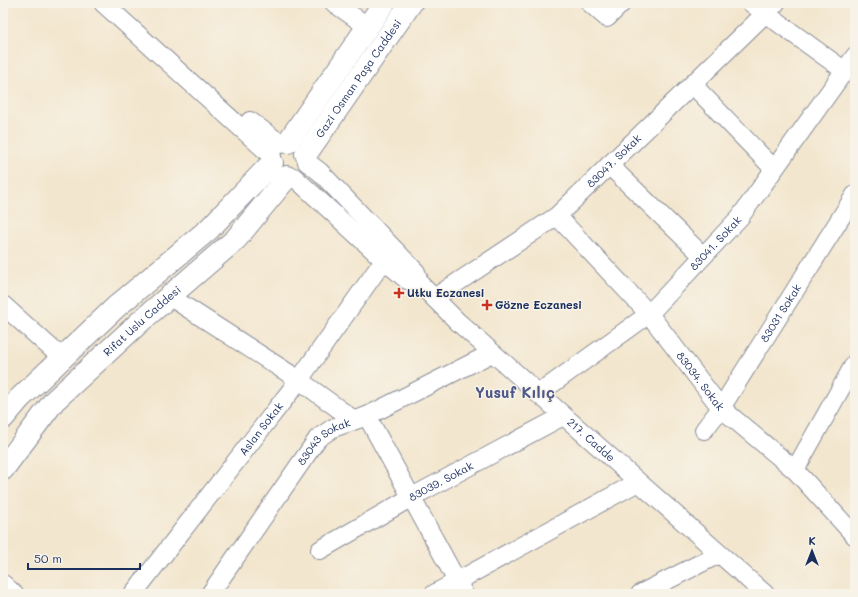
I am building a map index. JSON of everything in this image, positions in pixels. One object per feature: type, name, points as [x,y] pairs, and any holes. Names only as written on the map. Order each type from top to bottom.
[{"type":"main road","name":"Gazi Osman Paşa Caddesi","points":[[289,160],[367,26],[384,3]]},
{"type":"main road","name":"Gazi Osman Paşa Caddesi","points":[[289,160],[411,3]]},
{"type":"main road","name":"Rifat Uslu Caddesi","points":[[3,469],[54,401],[169,296],[236,239],[289,160]]},
{"type":"main road","points":[[3,418],[20,398],[116,307],[289,160]]},
{"type":"street","name":"217. Cadde","points":[[103,3],[289,160],[320,172],[416,272],[414,282]]},
{"type":"street","name":"217. Cadde","points":[[120,3],[259,129],[384,260],[434,298],[492,353],[765,594]]},
{"type":"street","points":[[334,3],[367,26]]},
{"type":"street","points":[[590,3],[607,18],[622,3]]},
{"type":"street","points":[[751,3],[771,9],[844,71]]},
{"type":"street","name":"83047. Sokak","points":[[434,298],[557,216],[771,9]]},
{"type":"street","name":"83041. Sokak","points":[[538,394],[649,314],[704,256],[740,217],[855,56]]},
{"type":"street","points":[[693,85],[774,169]]},
{"type":"street","points":[[609,165],[704,256]]},
{"type":"street","name":"83031 Sokak","points":[[704,430],[721,408],[855,196]]},
{"type":"street","name":"83034. Sokak","points":[[557,216],[649,314],[721,408],[795,470],[853,528]]},
{"type":"street","name":"Aslan Sokak","points":[[133,594],[299,380],[384,260]]},
{"type":"street","points":[[169,296],[360,418],[410,498],[460,588]]},
{"type":"street","points":[[3,305],[62,358]]},
{"type":"street","name":"83043 Sokak","points":[[210,594],[318,438],[333,428],[360,418],[492,353]]},
{"type":"street","points":[[795,470],[855,363]]},
{"type":"street","name":"83039. Sokak","points":[[320,550],[410,498],[563,416]]},
{"type":"street","points":[[434,594],[460,588],[638,482]]},
{"type":"street","points":[[640,594],[719,554]]},
{"type":"street","points":[[3,584],[14,594]]},
{"type":"place","name":"Utku Eczanesi","points":[[399,293]]},
{"type":"place","name":"Gözne Eczanesi","points":[[487,305]]},
{"type":"district","name":"Yusuf Kılıç","points":[[515,393]]}]
